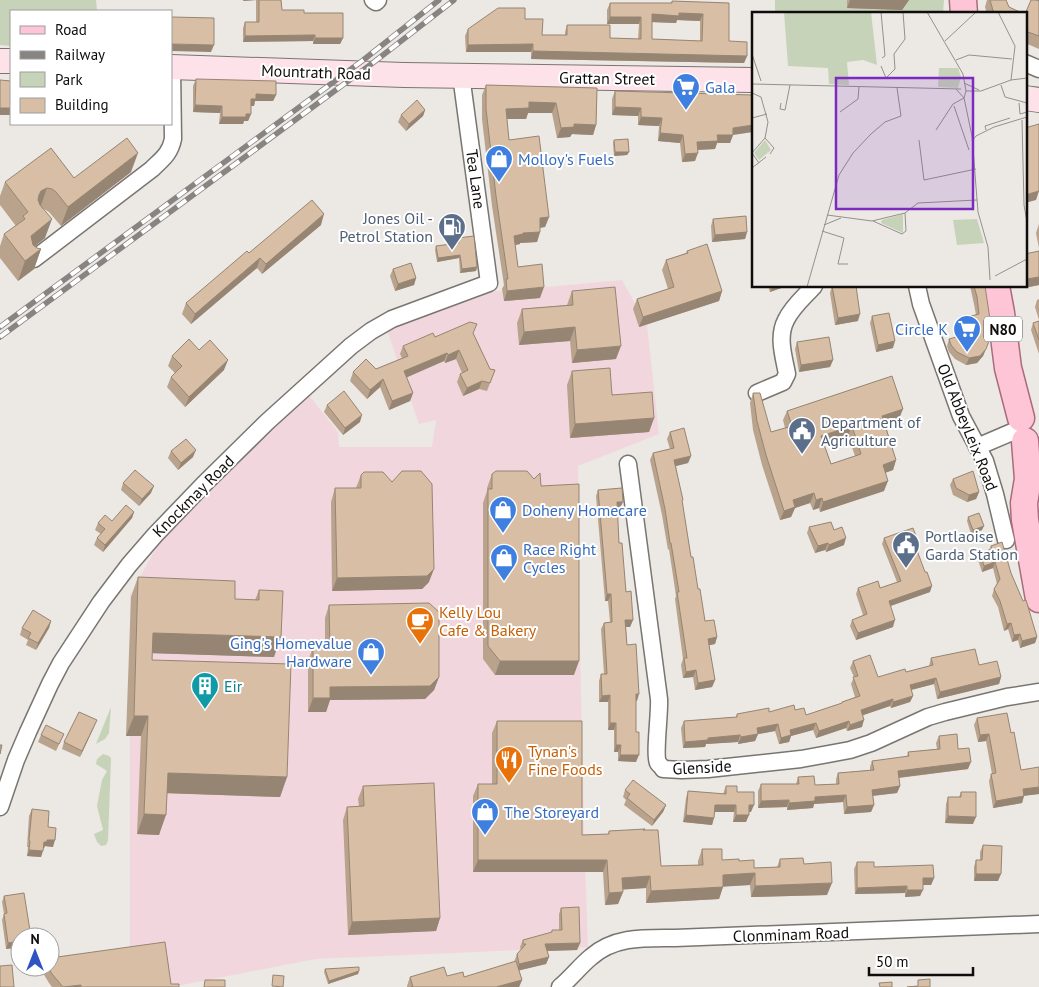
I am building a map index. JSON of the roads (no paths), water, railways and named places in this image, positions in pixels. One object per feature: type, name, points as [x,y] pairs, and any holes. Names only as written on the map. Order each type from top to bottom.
[{"type":"main road","name":"Mountrath Road","points":[[172,67],[404,75],[461,75]]},
{"type":"main road","name":"Grattan Street","points":[[461,75],[752,80]]},
{"type":"main road","points":[[1026,98],[1039,100]]},
{"type":"main road","name":"N80","points":[[996,288],[1009,372],[1031,436]]},
{"type":"main road","points":[[1031,436],[1024,503],[1025,520],[1039,599]]},
{"type":"street","points":[[374,0],[376,2],[378,0]]},
{"type":"street","points":[[1026,63],[1039,69]]},
{"type":"street","points":[[34,259],[152,169],[168,153],[173,139],[172,67]]},
{"type":"street","name":"Tea Lane","points":[[461,75],[489,283]]},
{"type":"street","points":[[47,225],[59,240]]},
{"type":"street","name":"Knockmay Road","points":[[0,807],[28,732],[61,663],[101,602],[155,535],[267,422],[351,346],[371,331],[392,319],[489,283]]},
{"type":"street","points":[[757,393],[783,382],[787,374],[783,354],[783,329],[786,320],[794,308],[812,288]]},
{"type":"street","name":"Old AbbeyLeix Road","points":[[917,288],[921,304],[961,416],[985,462],[1006,540]]},
{"type":"street","points":[[977,447],[1031,436]]},
{"type":"street","name":"Glenside","points":[[628,464],[659,699],[660,711],[656,755],[663,770],[726,767],[801,759],[850,750],[944,712],[1007,697],[1039,692]]},
{"type":"street","name":"Clonminam Road","points":[[560,987],[590,958],[608,945],[619,941],[643,938],[1039,924]]},
{"type":"railway","points":[[0,327],[362,61],[439,0]]},
{"type":"railway","points":[[0,337],[374,62],[454,0]]},
{"type":"place","name":"Gala","points":[[686,111]]},
{"type":"place","name":"Molloy's Fuels","points":[[499,183]]},
{"type":"place","name":"Jones Oil - Petrol Station","points":[[452,251]]},
{"type":"place","name":"Circle K","points":[[967,353]]},
{"type":"place","name":"Department of Agriculture","points":[[802,455]]},
{"type":"place","name":"Doheny Homecare","points":[[503,534]]},
{"type":"place","name":"Portlaoise Garda Station","points":[[906,569]]},
{"type":"place","name":"Race Right Cycles","points":[[504,582]]},
{"type":"place","name":"Kelly Lou Cafe & Bakery","points":[[420,645]]},
{"type":"place","name":"Ging's Homevalue Hardware","points":[[371,676]]},
{"type":"place","name":"Eir","points":[[205,710]]},
{"type":"place","name":"Tynan's Fine Foods","points":[[509,784]]},
{"type":"place","name":"The Storeyard","points":[[485,836]]}]
